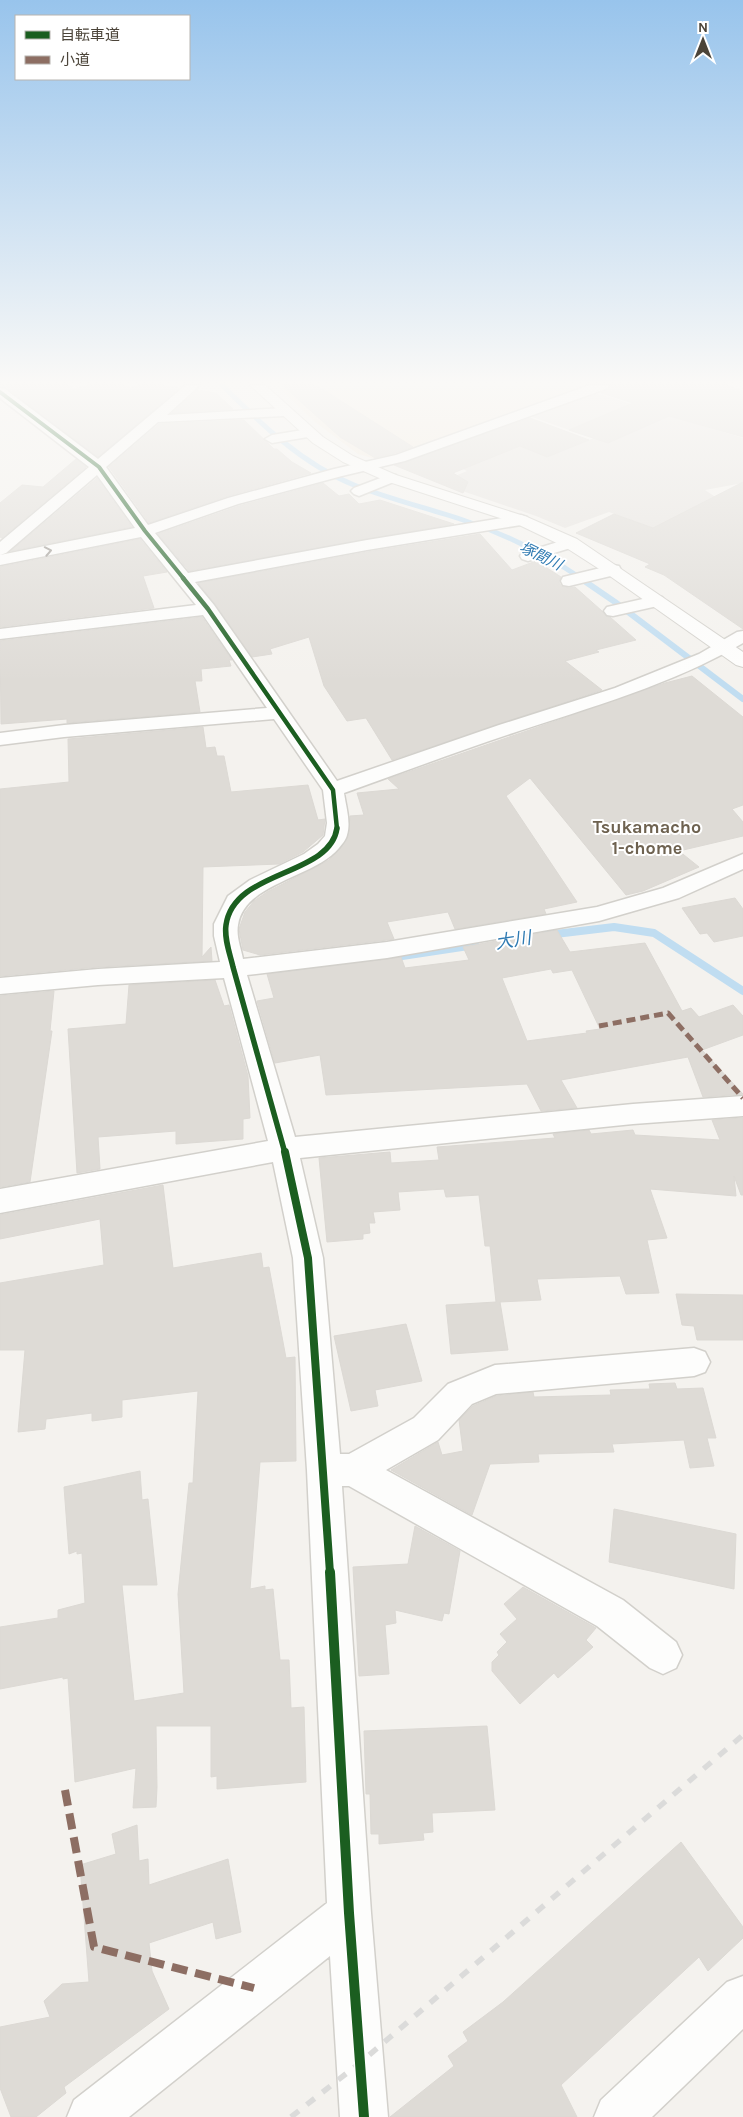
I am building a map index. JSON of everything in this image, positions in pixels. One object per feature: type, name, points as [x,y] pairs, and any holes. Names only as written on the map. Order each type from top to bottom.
[{"type":"street","points":[[0,550],[79,484]]},
{"type":"street","points":[[111,484],[145,531],[208,610],[333,790],[338,823],[336,836],[326,849],[312,859],[258,885],[236,901],[226,924],[226,936],[284,1149],[308,1258],[338,1470],[349,1913],[364,2117]]},
{"type":"street","points":[[0,560],[145,531],[233,501],[297,484]]},
{"type":"street","points":[[359,491],[376,484]]},
{"type":"street","points":[[393,484],[521,520],[571,543],[614,570],[743,661]]},
{"type":"street","points":[[185,579],[358,547],[521,520]]},
{"type":"street","points":[[528,556],[571,543]]},
{"type":"street","points":[[569,581],[614,570]]},
{"type":"street","points":[[613,611],[656,600]]},
{"type":"street","points":[[0,634],[208,610]]},
{"type":"street","points":[[333,790],[506,729],[622,692],[696,662],[743,636]]},
{"type":"street","points":[[0,739],[64,731],[278,712]]},
{"type":"street","points":[[0,986],[98,977],[203,972],[387,950],[599,914],[671,893],[743,861]]},
{"type":"street","points":[[0,1201],[284,1149],[633,1114],[743,1106]]},
{"type":"street","points":[[338,1470],[426,1429],[460,1394],[495,1380],[694,1362]]},
{"type":"street","points":[[338,1470],[610,1613],[663,1655]]},
{"type":"street","points":[[91,2117],[349,1913]]},
{"type":"street","points":[[618,2117],[743,1998]]},
{"type":"shaded area","points":[[441,484],[739,484],[705,490],[742,515],[653,528],[609,512],[565,528],[536,516]]},
{"type":"building","points":[[47,484],[66,484],[2,538],[0,537],[0,503],[22,485],[43,487]]},
{"type":"building","points":[[90,484],[101,484],[132,527],[11,551]]},
{"type":"building","points":[[121,484],[272,484],[228,496],[149,523]]},
{"type":"building","points":[[324,484],[339,496],[349,494],[359,504],[380,500],[454,524],[189,571],[158,534],[239,506]]},
{"type":"building","points":[[440,484],[467,484],[463,493]]},
{"type":"building","points":[[739,484],[743,484],[743,629],[664,575],[645,567],[650,564],[576,533],[614,514],[653,528]]},
{"type":"building","points":[[480,534],[512,570],[536,561],[561,577],[559,582],[561,586],[575,587],[606,616],[610,617],[636,640],[596,650],[599,652],[565,661],[602,690],[392,760],[366,718],[347,721],[324,686],[309,637],[270,649],[272,654],[252,657],[198,583],[367,552]]},
{"type":"building","points":[[140,539],[167,572],[143,576],[154,608],[0,627],[0,567]]},
{"type":"building","points":[[202,617],[232,660],[229,660],[231,666],[201,669],[202,681],[195,681],[200,712],[67,723],[67,719],[1,724],[0,641]]},
{"type":"building","points":[[692,676],[743,717],[743,805],[732,809],[743,822],[743,836],[679,851],[699,867],[643,891],[626,895],[530,778],[506,796],[577,902],[544,909],[546,914],[455,929],[448,912],[387,922],[394,939],[260,955],[243,950],[239,929],[245,912],[254,901],[267,892],[329,860],[340,849],[348,837],[350,816],[364,815],[357,793],[399,789],[388,779],[665,683]]},
{"type":"building","points":[[203,727],[206,748],[215,747],[217,756],[224,756],[231,792],[308,785],[318,820],[325,819],[323,835],[303,852],[279,864],[203,867],[202,957],[211,947],[212,961],[98,967],[0,976],[0,789],[69,782],[68,739]]},
{"type":"building","points":[[735,898],[743,909],[743,936],[714,942],[707,933],[700,934],[682,908]]},
{"type":"building","points":[[557,930],[570,952],[645,943],[682,1011],[691,1008],[699,1017],[733,1005],[743,1016],[743,1035],[702,1050],[743,1094],[703,1097],[688,1057],[561,1080],[577,1108],[541,1111],[527,1084],[326,1095],[320,1055],[275,1063],[257,1001],[274,998],[267,974],[401,957],[405,968],[469,960],[463,947]],"holes":[[[551,969],[553,973],[572,970],[600,1029],[586,1031],[587,1033],[527,1041],[502,978]]]},
{"type":"building","points":[[215,980],[224,1006],[229,1005],[248,1076],[250,1118],[243,1119],[243,1139],[176,1144],[176,1131],[98,1137],[100,1169],[77,1173],[68,1029],[126,1024],[129,985]]},
{"type":"building","points":[[54,991],[50,1031],[52,1031],[30,1182],[0,1187],[0,996]]},
{"type":"building","points":[[743,1118],[743,1195],[741,1195],[734,1176],[736,1196],[650,1189],[667,1238],[647,1240],[659,1293],[626,1294],[620,1276],[537,1279],[541,1300],[500,1302],[508,1350],[451,1354],[446,1305],[496,1302],[490,1246],[485,1246],[479,1195],[446,1197],[444,1189],[398,1192],[400,1210],[373,1212],[375,1223],[369,1223],[370,1233],[363,1234],[363,1239],[327,1242],[319,1158],[390,1152],[391,1163],[439,1160],[437,1147],[555,1138],[553,1134],[589,1130],[591,1134],[633,1130],[635,1135],[720,1140],[712,1120]]},
{"type":"building","points":[[163,1185],[173,1268],[261,1253],[263,1268],[269,1267],[286,1358],[295,1357],[296,1461],[260,1462],[250,1589],[265,1586],[265,1590],[273,1589],[280,1660],[289,1660],[291,1708],[304,1707],[306,1782],[217,1789],[217,1776],[211,1777],[211,1726],[156,1726],[156,1807],[133,1808],[136,1768],[75,1782],[68,1678],[63,1679],[63,1677],[0,1689],[0,1627],[58,1618],[58,1610],[85,1603],[82,1553],[77,1554],[77,1551],[69,1554],[64,1487],[140,1471],[142,1500],[148,1499],[157,1585],[122,1585],[134,1701],[184,1693],[178,1594],[189,1483],[193,1483],[198,1391],[122,1400],[122,1417],[92,1421],[92,1413],[46,1419],[45,1429],[18,1432],[25,1350],[0,1350],[0,1283],[104,1265],[100,1219],[0,1239],[0,1215]]},
{"type":"building","points":[[676,1294],[743,1295],[743,1340],[697,1340],[694,1326],[682,1325]]},
{"type":"building","points":[[406,1324],[422,1381],[375,1390],[378,1406],[351,1411],[334,1336]]},
{"type":"building","points":[[675,1383],[677,1389],[703,1388],[716,1438],[707,1438],[714,1466],[690,1468],[684,1440],[612,1444],[614,1452],[538,1454],[539,1462],[490,1464],[472,1515],[391,1470],[438,1442],[442,1455],[463,1451],[459,1420],[473,1406],[496,1396],[533,1392],[534,1397],[611,1395],[610,1390],[650,1389],[649,1384]]},
{"type":"building","points":[[614,1509],[736,1534],[734,1589],[609,1562]]},
{"type":"building","points":[[415,1526],[460,1551],[449,1614],[444,1613],[442,1621],[395,1610],[396,1623],[385,1625],[389,1674],[359,1676],[353,1567],[408,1564]]},
{"type":"building","points":[[523,1587],[596,1628],[586,1640],[593,1647],[558,1678],[554,1673],[520,1704],[492,1671],[492,1662],[499,1655],[497,1652],[507,1642],[500,1634],[517,1619],[504,1604]]},
{"type":"building","points":[[487,1726],[495,1810],[432,1813],[433,1832],[423,1833],[424,1840],[379,1844],[379,1834],[371,1834],[370,1794],[366,1794],[364,1731]]},
{"type":"building","points":[[137,1825],[139,1861],[148,1859],[149,1885],[228,1859],[241,1932],[216,1939],[213,1922],[149,1943],[152,1971],[169,2009],[64,2087],[66,2093],[36,2117],[11,2117],[0,2088],[0,2027],[50,2017],[44,2001],[62,1984],[89,1982],[80,1865],[116,1854],[112,1834]]},
{"type":"building","points":[[681,1842],[743,1927],[743,1938],[708,1971],[699,1957],[561,2085],[577,2117],[390,2117],[454,2066],[448,2056],[468,2041],[463,2032],[503,2002]]},
{"type":"waterway","name":"塚間川","points":[[351,484],[463,520],[509,538],[554,561],[582,579]]},
{"type":"waterway","name":"塚間川","points":[[580,578],[615,602],[743,699]]},
{"type":"waterway","name":"大川","points":[[547,935],[614,927],[654,933],[743,991]]},
{"type":"waterway","name":"大川","points":[[369,961],[475,945]]},
{"type":"waterway","name":"大川","points":[[280,971],[349,964]]},
{"type":"railway","points":[[291,2117],[361,2062],[743,1735]]},
{"type":"marked path","points":[[599,1026],[668,1013],[743,1098]]},
{"type":"marked path","points":[[65,1790],[94,1947],[254,1988]]},
{"type":"cycle path","points":[[111,484],[145,531],[208,609],[333,790],[338,823],[336,837],[326,849],[312,859],[258,885],[236,901],[226,924],[226,936],[284,1149],[308,1258],[324,1470],[349,1913],[364,2117]]},
{"type":"district","name":"Tsukamacho 1-chome","points":[[647,838]]}]
